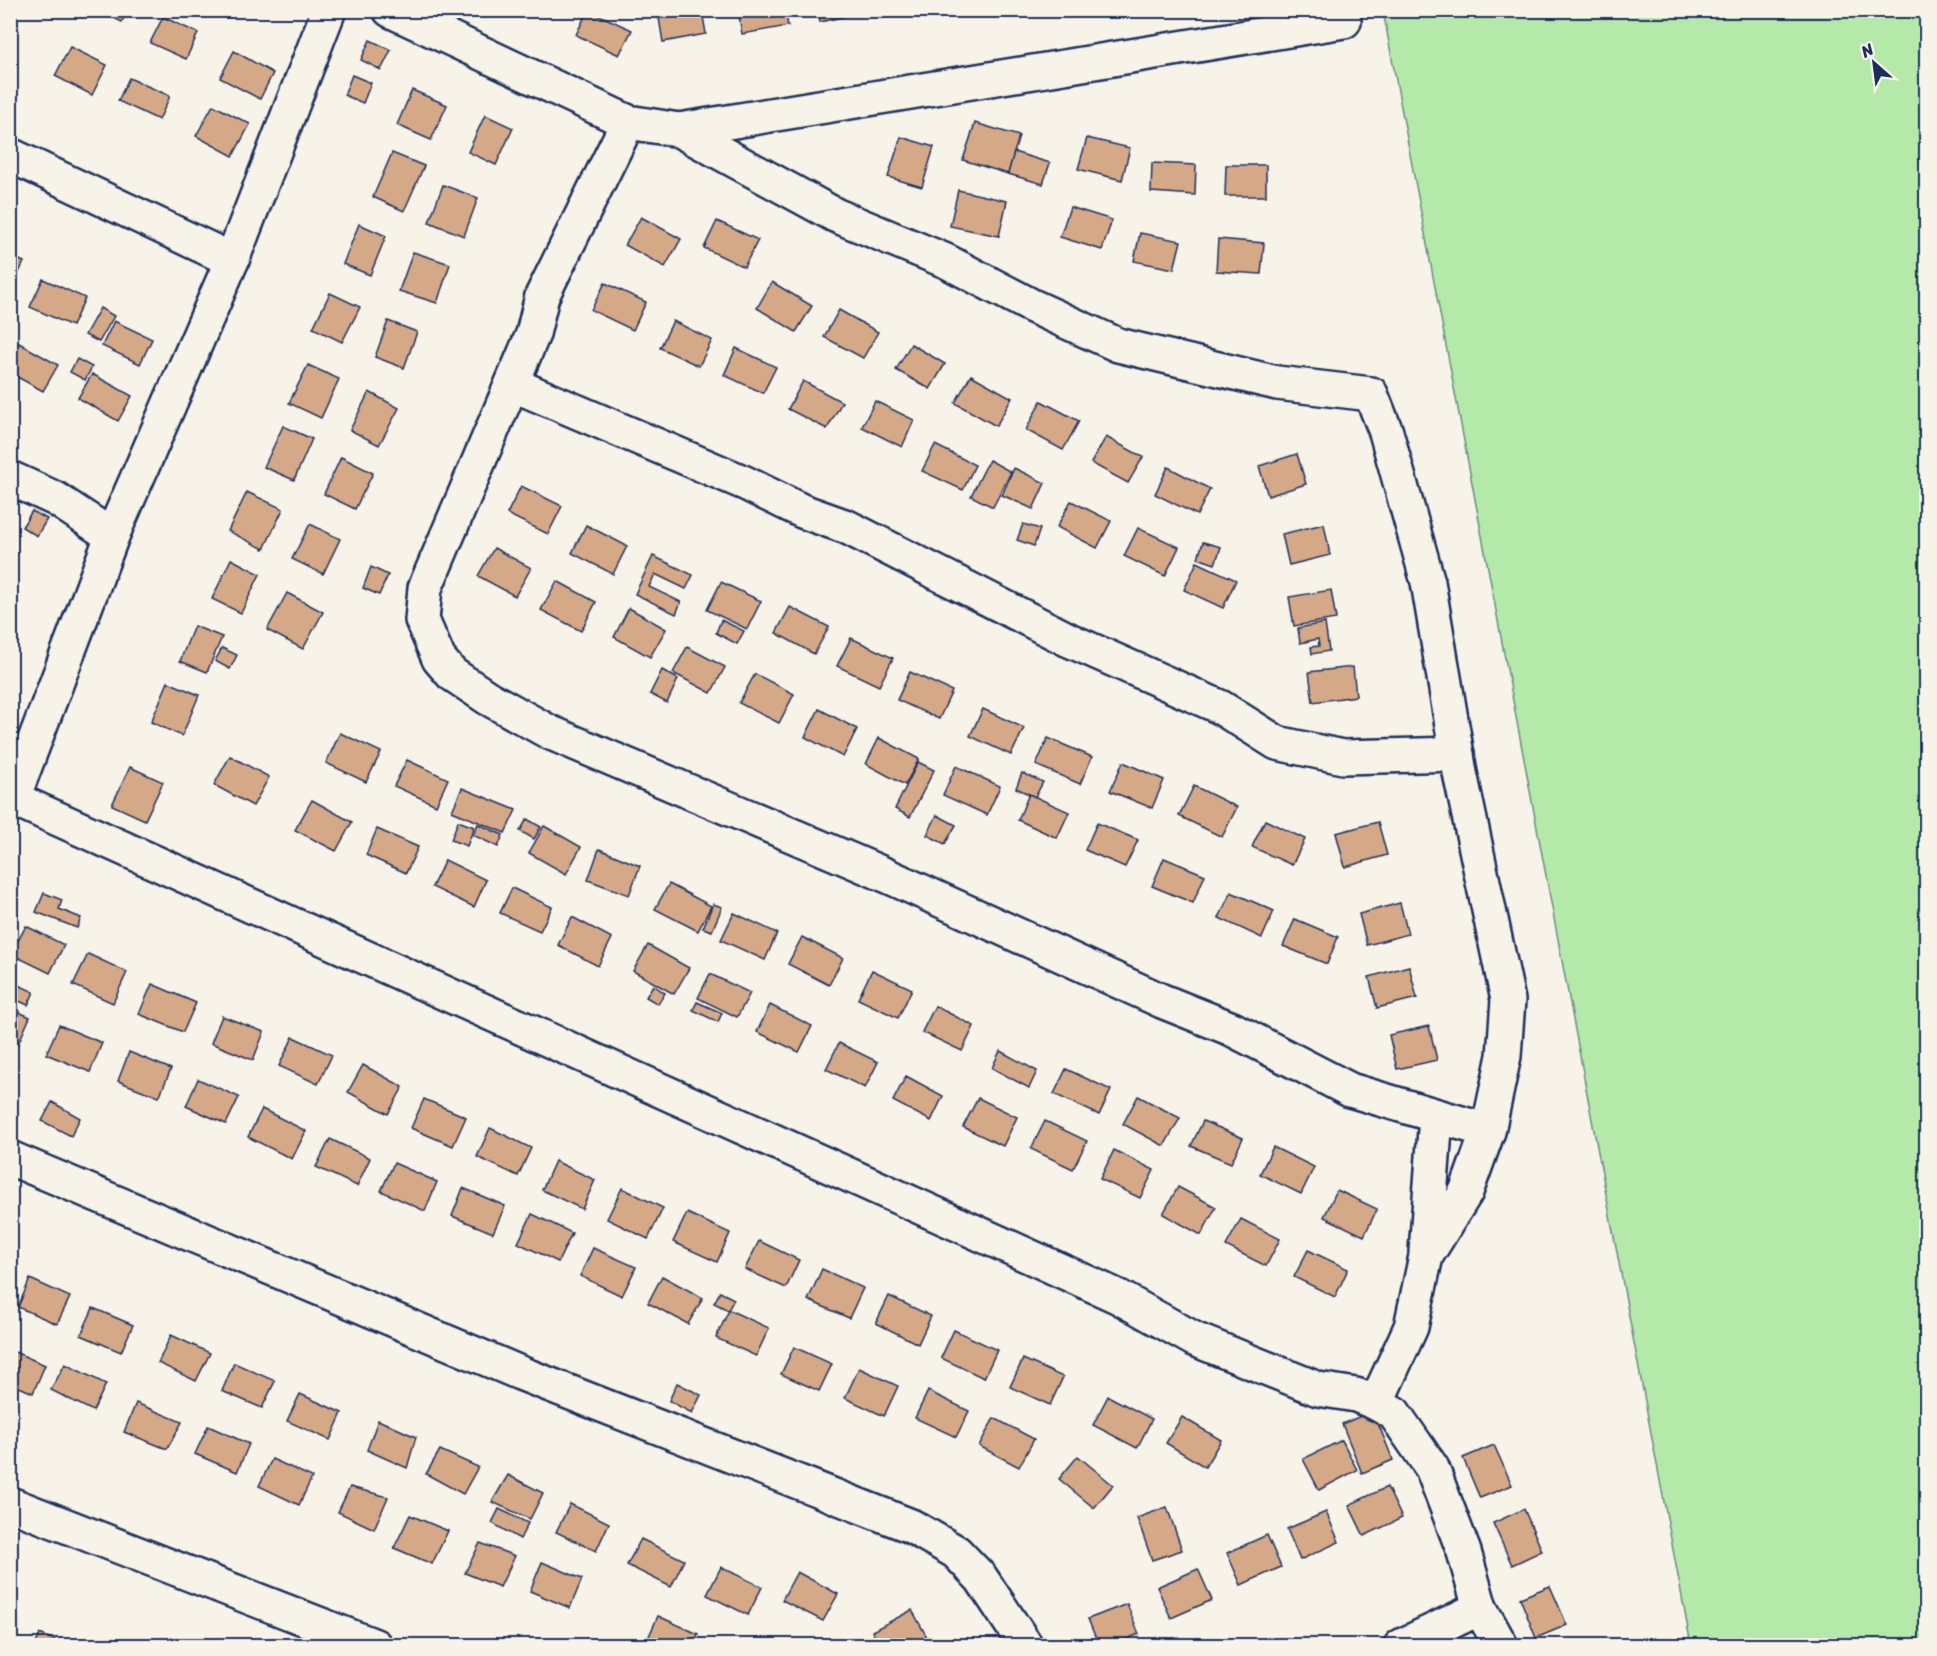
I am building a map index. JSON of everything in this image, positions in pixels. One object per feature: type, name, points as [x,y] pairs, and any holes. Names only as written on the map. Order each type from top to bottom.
[{"type":"street","points":[[329,10],[232,260],[112,536],[12,802],[1030,1256],[1119,1297],[1194,1340],[1318,1389],[1356,1395],[1394,1413],[1432,1468],[1464,1552],[1480,1608],[1501,1646]]},
{"type":"street","points":[[390,10],[628,122],[679,130],[1344,21]]},
{"type":"street","points":[[628,122],[542,296],[533,334],[425,588],[422,620],[439,659],[453,674],[488,698],[549,732],[888,876],[1162,1001],[1232,1029],[1350,1090],[1488,1131]]},
{"type":"street","points":[[679,130],[835,215],[946,261],[1032,306],[1118,345],[1277,383],[1371,394],[1386,432],[1428,582],[1457,754],[1508,1000],[1504,1056],[1488,1131],[1466,1192],[1426,1256]]},
{"type":"street","points":[[10,155],[232,260]]},
{"type":"street","points":[[512,384],[745,483],[802,511],[847,526],[1069,640],[1220,707],[1277,742],[1343,757],[1457,754]]},
{"type":"street","points":[[10,478],[56,499],[112,536]]},
{"type":"street","points":[[1376,1403],[1411,1327],[1426,1256],[1436,1116]]},
{"type":"street","points":[[10,1158],[520,1373],[911,1526],[956,1552],[981,1578],[1026,1646]]},
{"type":"street","points":[[10,1504],[375,1646]]},
{"type":"street","points":[[1401,1646],[1480,1608]]},
{"type":"green space","points":[[1383,11],[1926,11],[1926,1645],[1691,1645]]},
{"type":"building","points":[[97,10],[127,10],[122,22]]},
{"type":"building","points":[[588,10],[632,30],[619,55],[576,35]]},
{"type":"building","points":[[702,10],[706,34],[663,42],[658,12]]},
{"type":"building","points":[[738,10],[785,10],[788,26],[742,34]]},
{"type":"building","points":[[817,10],[864,10],[864,12],[820,22]]},
{"type":"building","points":[[163,17],[198,33],[186,59],[150,43]]},
{"type":"building","points":[[370,40],[391,50],[381,70],[361,60]]},
{"type":"building","points":[[70,47],[107,65],[92,95],[55,76]]},
{"type":"building","points":[[234,51],[273,73],[260,99],[220,78]]},
{"type":"building","points":[[352,75],[371,83],[363,103],[344,95]]},
{"type":"building","points":[[129,78],[170,96],[159,120],[118,101]]},
{"type":"building","points":[[412,90],[447,105],[431,140],[397,125]]},
{"type":"building","points":[[213,105],[250,124],[233,156],[196,136]]},
{"type":"building","points":[[485,115],[513,128],[496,165],[468,152]]},
{"type":"building","points":[[975,123],[1019,136],[1008,174],[963,160]]},
{"type":"building","points":[[901,137],[934,147],[922,187],[888,177]]},
{"type":"building","points":[[1087,138],[1130,148],[1122,180],[1078,169]]},
{"type":"building","points":[[1014,152],[1050,163],[1043,184],[1008,174]]},
{"type":"building","points":[[392,153],[424,166],[404,211],[373,197]]},
{"type":"building","points":[[1152,163],[1196,165],[1195,195],[1151,192]]},
{"type":"building","points":[[1226,165],[1266,165],[1266,196],[1225,196]]},
{"type":"building","points":[[443,185],[478,198],[464,236],[429,222]]},
{"type":"building","points":[[958,190],[1007,201],[999,236],[950,226]]},
{"type":"building","points":[[1070,207],[1112,220],[1102,250],[1060,237]]},
{"type":"building","points":[[641,217],[681,239],[665,267],[625,245]]},
{"type":"building","points":[[717,221],[758,240],[744,267],[704,248]]},
{"type":"building","points":[[359,224],[386,236],[370,275],[343,264]]},
{"type":"building","points":[[1140,233],[1181,241],[1174,269],[1134,261]]},
{"type":"building","points":[[1218,239],[1264,243],[1261,274],[1216,271]]},
{"type":"building","points":[[413,252],[450,264],[437,303],[399,291]]},
{"type":"building","points":[[10,256],[24,262],[12,287],[10,287]]},
{"type":"building","points":[[43,279],[85,298],[72,326],[30,307]]},
{"type":"building","points":[[772,282],[812,306],[796,332],[757,308]]},
{"type":"building","points":[[605,283],[646,302],[633,330],[591,310]]},
{"type":"building","points":[[330,293],[360,307],[342,342],[313,328]]},
{"type":"building","points":[[100,308],[114,316],[99,342],[85,335]]},
{"type":"building","points":[[839,310],[878,332],[863,358],[824,337]]},
{"type":"building","points":[[114,321],[152,339],[140,364],[102,346]]},
{"type":"building","points":[[388,321],[417,332],[404,368],[375,357]]},
{"type":"building","points":[[673,321],[712,340],[699,366],[660,348]]},
{"type":"building","points":[[19,343],[58,365],[43,391],[10,373],[10,357]]},
{"type":"building","points":[[911,344],[945,364],[930,389],[896,370]]},
{"type":"building","points":[[736,348],[776,367],[763,393],[724,375]]},
{"type":"building","points":[[77,359],[92,367],[85,380],[70,372]]},
{"type":"building","points":[[308,365],[339,379],[321,418],[289,403]]},
{"type":"building","points":[[92,374],[132,396],[118,421],[78,398]]},
{"type":"building","points":[[971,375],[1012,398],[996,426],[955,403]]},
{"type":"building","points":[[803,381],[842,402],[827,429],[788,409]]},
{"type":"building","points":[[369,392],[399,408],[379,445],[350,430]]},
{"type":"building","points":[[875,401],[914,420],[902,447],[862,427]]},
{"type":"building","points":[[1041,401],[1079,421],[1063,450],[1026,430]]},
{"type":"building","points":[[283,426],[312,439],[294,480],[264,467]]},
{"type":"building","points":[[1106,437],[1143,457],[1128,483],[1091,463]]},
{"type":"building","points":[[935,445],[975,465],[963,490],[922,471]]},
{"type":"building","points":[[1297,454],[1306,484],[1268,496],[1259,466]]},
{"type":"building","points":[[341,457],[373,473],[355,509],[324,494]]},
{"type":"building","points":[[989,460],[1011,472],[993,507],[971,496]]},
{"type":"building","points":[[1168,467],[1210,489],[1197,515],[1155,494]]},
{"type":"building","points":[[1014,468],[1045,483],[1033,509],[1002,495]]},
{"type":"building","points":[[521,486],[562,506],[548,534],[507,514]]},
{"type":"building","points":[[247,492],[283,509],[264,549],[228,531]]},
{"type":"building","points":[[1071,501],[1111,521],[1097,548],[1057,527]]},
{"type":"building","points":[[32,511],[47,519],[37,536],[22,527]]},
{"type":"building","points":[[310,524],[340,539],[323,574],[292,559]]},
{"type":"building","points":[[1023,524],[1040,529],[1034,546],[1017,540]]},
{"type":"building","points":[[1324,524],[1330,555],[1289,565],[1282,534]]},
{"type":"building","points":[[586,525],[627,546],[613,574],[572,553]]},
{"type":"building","points":[[1138,528],[1179,547],[1165,576],[1124,556]]},
{"type":"building","points":[[1203,542],[1221,547],[1215,564],[1198,558]]},
{"type":"building","points":[[494,548],[531,568],[515,596],[478,576]]},
{"type":"building","points":[[653,556],[693,575],[686,589],[655,574],[649,587],[681,602],[676,614],[635,594]]},
{"type":"building","points":[[231,559],[260,574],[241,613],[212,599]]},
{"type":"building","points":[[1197,562],[1236,580],[1223,608],[1184,590]]},
{"type":"building","points":[[371,567],[388,575],[379,595],[363,588]]},
{"type":"building","points":[[557,581],[596,602],[581,631],[541,610]]},
{"type":"building","points":[[721,582],[761,601],[747,629],[707,610]]},
{"type":"building","points":[[1331,590],[1336,619],[1294,626],[1289,597]]},
{"type":"building","points":[[287,593],[323,612],[303,649],[267,630]]},
{"type":"building","points":[[790,607],[829,627],[814,654],[776,633]]},
{"type":"building","points":[[629,608],[666,629],[650,657],[614,637]]},
{"type":"building","points":[[721,620],[744,631],[737,644],[716,633]]},
{"type":"building","points":[[1325,623],[1329,651],[1312,654],[1311,647],[1319,646],[1318,639],[1300,643],[1298,628]]},
{"type":"building","points":[[194,626],[222,637],[207,672],[180,661]]},
{"type":"building","points":[[851,638],[893,658],[879,686],[837,666]]},
{"type":"building","points":[[687,647],[725,667],[711,693],[673,673]]},
{"type":"building","points":[[222,648],[237,655],[230,669],[215,661]]},
{"type":"building","points":[[1353,667],[1356,696],[1313,702],[1309,672]]},
{"type":"building","points":[[662,670],[678,679],[667,703],[650,694]]},
{"type":"building","points":[[910,672],[952,691],[939,719],[897,700]]},
{"type":"building","points":[[755,674],[794,694],[779,723],[739,703]]},
{"type":"building","points":[[168,682],[199,695],[182,736],[151,722]]},
{"type":"building","points":[[819,709],[857,729],[843,757],[805,737]]},
{"type":"building","points":[[983,709],[1024,728],[1011,755],[970,736]]},
{"type":"building","points":[[340,733],[381,752],[366,782],[326,763]]},
{"type":"building","points":[[879,738],[919,759],[905,785],[866,764]]},
{"type":"building","points":[[1048,738],[1092,757],[1080,784],[1036,765]]},
{"type":"building","points":[[230,756],[269,777],[253,806],[214,785]]},
{"type":"building","points":[[407,760],[448,779],[436,805],[394,786]]},
{"type":"building","points":[[918,762],[934,770],[910,817],[895,809]]},
{"type":"building","points":[[1123,762],[1164,780],[1152,808],[1110,791]]},
{"type":"building","points":[[956,766],[1000,786],[987,815],[943,795]]},
{"type":"building","points":[[130,767],[163,782],[145,820],[112,805]]},
{"type":"building","points":[[1022,773],[1043,782],[1035,797],[1016,788]]},
{"type":"building","points":[[1194,786],[1237,807],[1222,837],[1179,816]]},
{"type":"building","points":[[462,788],[516,810],[505,833],[452,811]]},
{"type":"building","points":[[1029,794],[1069,812],[1057,838],[1018,820]]},
{"type":"building","points":[[312,800],[352,822],[336,851],[295,830]]},
{"type":"building","points":[[937,815],[956,825],[945,844],[927,835]]},
{"type":"building","points":[[527,819],[541,827],[534,839],[520,831]]},
{"type":"building","points":[[1265,820],[1305,839],[1292,865],[1252,847]]},
{"type":"building","points":[[458,821],[474,827],[467,846],[451,840]]},
{"type":"building","points":[[1378,822],[1387,855],[1345,867],[1336,833]]},
{"type":"building","points":[[1097,823],[1138,840],[1125,867],[1085,850]]},
{"type":"building","points":[[478,824],[503,835],[498,847],[473,835]]},
{"type":"building","points":[[544,826],[581,847],[566,874],[529,853]]},
{"type":"building","points":[[377,829],[418,847],[406,873],[366,855]]},
{"type":"building","points":[[599,849],[640,866],[629,895],[588,880]]},
{"type":"building","points":[[1164,858],[1205,875],[1193,903],[1152,886]]},
{"type":"building","points":[[445,860],[486,880],[474,907],[432,887]]},
{"type":"building","points":[[669,884],[711,906],[698,931],[655,909]]},
{"type":"building","points":[[512,888],[552,907],[540,931],[500,913]]},
{"type":"building","points":[[1231,892],[1274,911],[1262,938],[1219,918]]},
{"type":"building","points":[[44,893],[62,900],[59,909],[81,918],[77,928],[36,912]]},
{"type":"building","points":[[1400,903],[1408,934],[1367,945],[1359,914]]},
{"type":"building","points":[[713,904],[722,907],[712,931],[703,928]]},
{"type":"building","points":[[734,913],[777,933],[765,960],[721,940]]},
{"type":"building","points":[[572,917],[612,938],[598,966],[558,945]]},
{"type":"building","points":[[1295,919],[1338,937],[1327,964],[1283,946]]},
{"type":"building","points":[[26,926],[64,945],[50,973],[11,954]]},
{"type":"building","points":[[802,937],[843,958],[829,985],[788,964]]},
{"type":"building","points":[[648,945],[689,968],[674,994],[633,971]]},
{"type":"building","points":[[88,954],[127,972],[113,1003],[73,985]]},
{"type":"building","points":[[1409,966],[1417,998],[1377,1008],[1369,977]]},
{"type":"building","points":[[872,970],[912,989],[898,1018],[858,999]]},
{"type":"building","points":[[710,974],[750,993],[737,1017],[698,998]]},
{"type":"building","points":[[10,981],[34,992],[28,1005],[10,997]]},
{"type":"building","points":[[152,984],[196,1003],[183,1032],[139,1014]]},
{"type":"building","points":[[653,985],[665,993],[658,1004],[646,997]]},
{"type":"building","points":[[697,1002],[722,1013],[718,1022],[693,1010]]},
{"type":"building","points":[[770,1005],[812,1026],[799,1052],[757,1032]]},
{"type":"building","points":[[935,1006],[974,1026],[962,1051],[922,1032]]},
{"type":"building","points":[[10,1008],[30,1017],[18,1044],[10,1041]]},
{"type":"building","points":[[222,1016],[264,1032],[253,1060],[211,1043]]},
{"type":"building","points":[[59,1025],[102,1043],[90,1072],[46,1054]]},
{"type":"building","points":[[1429,1026],[1437,1060],[1397,1069],[1389,1035]]},
{"type":"building","points":[[293,1037],[332,1055],[318,1084],[279,1066]]},
{"type":"building","points":[[839,1043],[878,1062],[865,1088],[826,1069]]},
{"type":"building","points":[[1000,1051],[1037,1071],[1029,1088],[992,1068]]},
{"type":"building","points":[[129,1052],[171,1069],[159,1097],[118,1081]]},
{"type":"building","points":[[363,1065],[403,1087],[388,1114],[348,1092]]},
{"type":"building","points":[[1066,1069],[1111,1090],[1099,1115],[1054,1094]]},
{"type":"building","points":[[906,1076],[943,1096],[931,1121],[893,1101]]},
{"type":"building","points":[[198,1079],[239,1097],[226,1124],[186,1106]]},
{"type":"building","points":[[1138,1096],[1180,1118],[1164,1146],[1123,1124]]},
{"type":"building","points":[[978,1098],[1017,1117],[1003,1146],[963,1127]]},
{"type":"building","points":[[424,1099],[466,1117],[453,1146],[411,1128]]},
{"type":"building","points":[[52,1102],[80,1118],[71,1136],[42,1121]]},
{"type":"building","points":[[262,1109],[306,1131],[292,1159],[248,1137]]},
{"type":"building","points":[[1045,1121],[1087,1141],[1073,1169],[1031,1149]]},
{"type":"building","points":[[1203,1121],[1243,1138],[1231,1163],[1191,1146]]},
{"type":"building","points":[[490,1128],[531,1148],[518,1176],[477,1157]]},
{"type":"building","points":[[330,1139],[370,1158],[357,1186],[316,1167]]},
{"type":"building","points":[[1273,1147],[1314,1167],[1301,1194],[1260,1174]]},
{"type":"building","points":[[1114,1150],[1154,1170],[1140,1198],[1100,1179]]},
{"type":"building","points":[[555,1161],[595,1180],[582,1209],[542,1190]]},
{"type":"building","points":[[394,1163],[437,1182],[425,1211],[381,1191]]},
{"type":"building","points":[[1178,1187],[1216,1207],[1201,1235],[1163,1214]]},
{"type":"building","points":[[463,1188],[505,1206],[493,1233],[452,1216]]},
{"type":"building","points":[[622,1188],[663,1208],[648,1239],[607,1219]]},
{"type":"building","points":[[1337,1190],[1377,1209],[1364,1236],[1324,1217]]},
{"type":"building","points":[[687,1213],[730,1233],[717,1262],[673,1242]]},
{"type":"building","points":[[532,1214],[572,1233],[558,1262],[518,1243]]},
{"type":"building","points":[[1241,1219],[1280,1239],[1266,1266],[1226,1246]]},
{"type":"building","points":[[759,1241],[799,1260],[786,1288],[745,1269]]},
{"type":"building","points":[[593,1248],[636,1267],[622,1296],[580,1276]]},
{"type":"building","points":[[1308,1250],[1348,1269],[1335,1297],[1294,1277]]},
{"type":"building","points":[[822,1269],[863,1288],[849,1318],[808,1300]]},
{"type":"building","points":[[662,1276],[703,1298],[688,1324],[648,1303]]},
{"type":"building","points":[[30,1279],[70,1297],[57,1324],[18,1307]]},
{"type":"building","points":[[720,1292],[734,1299],[728,1310],[714,1303]]},
{"type":"building","points":[[889,1296],[931,1316],[918,1344],[876,1323]]},
{"type":"building","points":[[93,1308],[133,1325],[121,1352],[81,1335]]},
{"type":"building","points":[[729,1310],[769,1328],[756,1356],[716,1338]]},
{"type":"building","points":[[954,1330],[997,1350],[984,1378],[941,1358]]},
{"type":"building","points":[[171,1335],[210,1353],[196,1381],[158,1363]]},
{"type":"building","points":[[794,1347],[832,1364],[819,1391],[781,1374]]},
{"type":"building","points":[[10,1350],[45,1365],[33,1393],[10,1383]]},
{"type":"building","points":[[1023,1359],[1063,1377],[1050,1405],[1010,1387]]},
{"type":"building","points":[[234,1363],[275,1381],[262,1408],[222,1391]]},
{"type":"building","points":[[65,1364],[106,1384],[93,1411],[51,1390]]},
{"type":"building","points":[[859,1368],[898,1386],[884,1416],[845,1398]]},
{"type":"building","points":[[677,1383],[701,1395],[692,1413],[669,1401]]},
{"type":"building","points":[[928,1391],[969,1411],[956,1437],[915,1418]]},
{"type":"building","points":[[300,1394],[342,1413],[330,1440],[287,1421]]},
{"type":"building","points":[[1108,1396],[1152,1419],[1137,1448],[1093,1425]]},
{"type":"building","points":[[136,1403],[182,1422],[167,1449],[124,1432]]},
{"type":"building","points":[[1373,1411],[1393,1460],[1362,1473],[1342,1424]]},
{"type":"building","points":[[1182,1417],[1221,1440],[1205,1467],[1166,1443]]},
{"type":"building","points":[[994,1418],[1034,1439],[1019,1467],[979,1446]]},
{"type":"building","points":[[378,1420],[416,1437],[407,1468],[367,1450]]},
{"type":"building","points":[[208,1426],[249,1444],[237,1472],[195,1454]]},
{"type":"building","points":[[1342,1440],[1357,1470],[1319,1490],[1303,1459]]},
{"type":"building","points":[[1494,1445],[1512,1485],[1480,1498],[1463,1458]]},
{"type":"building","points":[[440,1450],[478,1467],[463,1494],[426,1474]]},
{"type":"building","points":[[1078,1456],[1113,1485],[1094,1508],[1059,1479]]},
{"type":"building","points":[[272,1459],[312,1477],[299,1505],[259,1486]]},
{"type":"building","points":[[508,1475],[543,1493],[530,1519],[492,1502]]},
{"type":"building","points":[[350,1487],[388,1497],[374,1529],[338,1512]]},
{"type":"building","points":[[1387,1487],[1402,1518],[1364,1536],[1349,1505]]},
{"type":"building","points":[[570,1504],[609,1523],[596,1551],[556,1532]]},
{"type":"building","points":[[1167,1507],[1182,1550],[1152,1560],[1137,1518]]},
{"type":"building","points":[[499,1509],[528,1523],[520,1539],[492,1523]]},
{"type":"building","points":[[1524,1509],[1542,1551],[1512,1565],[1493,1523]]},
{"type":"building","points":[[1326,1512],[1339,1542],[1300,1560],[1287,1529]]},
{"type":"building","points":[[410,1515],[448,1531],[432,1564],[394,1548]]},
{"type":"building","points":[[1267,1535],[1281,1567],[1241,1585],[1227,1553]]},
{"type":"building","points":[[641,1539],[684,1560],[671,1587],[627,1565]]},
{"type":"building","points":[[480,1543],[515,1556],[500,1587],[465,1573]]},
{"type":"building","points":[[542,1562],[582,1579],[570,1608],[530,1591]]},
{"type":"building","points":[[721,1567],[762,1587],[748,1615],[707,1595]]},
{"type":"building","points":[[1198,1569],[1212,1600],[1171,1618],[1157,1587]]},
{"type":"building","points":[[797,1572],[838,1594],[823,1621],[782,1600]]},
{"type":"building","points":[[1550,1586],[1567,1625],[1536,1638],[1520,1598]]},
{"type":"building","points":[[1127,1604],[1139,1634],[1110,1646],[1099,1646],[1088,1619]]},
{"type":"building","points":[[912,1610],[928,1639],[916,1646],[879,1646],[872,1631]]},
{"type":"building","points":[[658,1616],[698,1634],[693,1646],[645,1645]]},
{"type":"building","points":[[10,1621],[19,1624],[10,1643]]},
{"type":"building","points":[[40,1634],[68,1646],[35,1646]]}]
